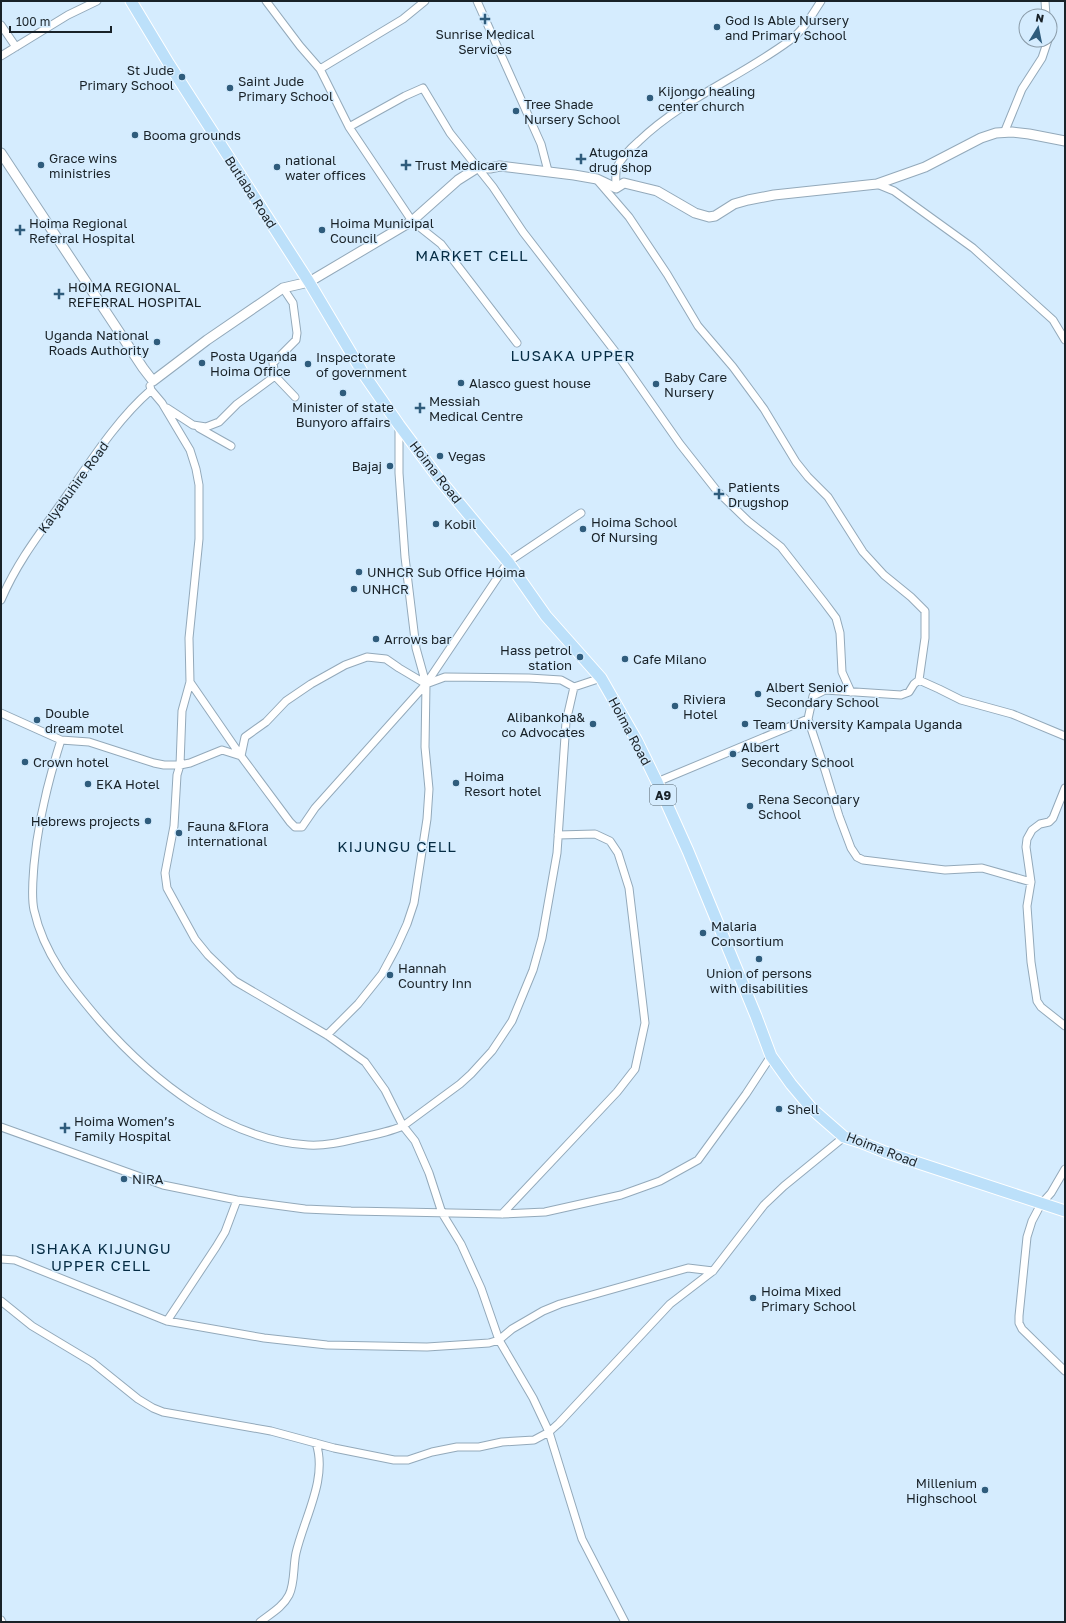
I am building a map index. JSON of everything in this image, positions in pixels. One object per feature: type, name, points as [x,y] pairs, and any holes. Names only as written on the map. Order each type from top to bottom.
[{"type":"main road","name":"Butiaba Road","points":[[131,1],[309,282]]},
{"type":"main road","name":"Hoima Road","points":[[309,282],[363,373],[399,425],[440,480],[508,562],[546,616],[601,678],[637,741],[657,782],[697,873],[771,1056],[791,1084],[812,1109],[844,1137],[884,1152],[1065,1211]]},
{"type":"street","points":[[1,56],[68,15],[97,1]]},
{"type":"street","points":[[266,1],[300,46],[320,69],[349,127],[412,220],[441,244],[517,343]]},
{"type":"street","points":[[320,69],[403,19],[425,1]]},
{"type":"street","points":[[477,1],[541,144],[548,171]]},
{"type":"street","points":[[616,188],[617,168],[630,149],[666,117],[773,52],[790,40],[804,26],[822,1]]},
{"type":"street","points":[[1,25],[16,47]]},
{"type":"street","points":[[1004,133],[1022,89],[1042,58],[1045,48]]},
{"type":"street","points":[[349,127],[405,96],[423,88],[450,133],[493,186],[523,232],[617,354],[680,444],[717,491],[748,521],[781,547],[836,618],[840,633],[842,672],[851,692]]},
{"type":"street","points":[[616,188],[624,183],[657,191],[695,213],[709,217],[715,216],[734,204],[748,200],[774,195],[877,184],[924,167],[981,138],[996,133],[1029,134],[1065,141]]},
{"type":"street","points":[[1,154],[143,368],[190,450],[196,469],[199,485],[199,539],[188,638],[190,682],[182,711],[180,765],[174,826],[165,873],[167,888],[194,939],[235,981],[327,1035],[365,1062],[385,1090],[403,1126],[415,1141],[429,1173],[442,1213],[461,1244],[481,1288],[499,1340],[534,1398],[549,1432],[582,1539],[625,1622]]},
{"type":"street","points":[[152,385],[207,340],[283,288],[309,282],[412,220],[458,180],[477,168],[500,166],[548,171],[597,179],[616,188]]},
{"type":"street","points":[[597,179],[629,217],[698,326],[733,367],[764,409],[796,462],[808,477],[828,497],[863,552],[884,575],[911,597],[925,611],[925,638],[919,680],[914,684],[909,692],[906,694],[825,690],[818,692],[813,696],[808,719],[838,816],[851,848],[858,857],[863,860],[945,870],[982,868],[1031,882]]},
{"type":"street","points":[[877,184],[894,191],[973,248],[1053,320],[1065,340]]},
{"type":"street","points":[[283,288],[293,303],[297,333],[296,340],[273,363],[275,376],[295,397]]},
{"type":"street","points":[[193,425],[206,427],[219,422],[237,404],[275,376]]},
{"type":"street","name":"Kalyabuhire Road","points":[[1,600],[28,548],[110,436],[152,385]]},
{"type":"street","points":[[165,407],[193,425],[231,446]]},
{"type":"street","points":[[327,1035],[358,1004],[382,974],[407,924],[414,903],[427,819],[429,789],[424,747],[426,684],[416,648],[405,557],[398,472],[399,425]]},
{"type":"street","points":[[190,682],[241,756],[290,822],[295,827],[302,827],[315,808],[426,684],[508,562],[581,514]]},
{"type":"street","points":[[241,756],[245,737],[266,722],[286,701],[310,684],[353,662],[367,657],[386,658],[399,668],[426,684]]},
{"type":"street","points":[[426,684],[445,677],[529,678],[561,680],[574,688]]},
{"type":"street","points":[[574,688],[601,678]]},
{"type":"street","points":[[919,680],[961,700],[1012,714],[1048,727],[1065,736]]},
{"type":"street","points":[[61,740],[51,771],[36,846],[33,882],[34,908],[40,930],[59,970],[81,999],[110,1032],[141,1063],[168,1086],[199,1108],[255,1134],[285,1142],[308,1145],[333,1144],[394,1130],[403,1126],[471,1074],[492,1051],[512,1021],[533,970],[542,938],[557,852],[566,722],[574,688]]},
{"type":"street","points":[[1,713],[61,740],[89,742],[164,765],[180,765],[190,763],[222,750],[241,756]]},
{"type":"street","points":[[657,782],[808,719]]},
{"type":"street","points":[[1065,788],[1053,818],[1049,822],[1040,824],[1029,834],[1026,847],[1031,882],[1027,906],[1031,962],[1037,1001],[1041,1007],[1065,1026]]},
{"type":"street","points":[[502,1214],[617,1092],[635,1069],[645,1023],[629,888],[618,853],[610,842],[595,834],[558,835]]},
{"type":"street","points":[[1,1128],[163,1185],[237,1200],[305,1209],[502,1214],[545,1212],[621,1195],[660,1181],[698,1160],[746,1094],[771,1056]]},
{"type":"street","points":[[1,1301],[32,1326],[92,1362],[138,1399],[153,1408],[177,1414],[266,1430],[380,1459],[401,1461],[457,1447],[479,1447],[502,1442],[528,1441],[539,1438],[549,1432],[575,1407],[670,1304],[713,1271],[764,1205],[784,1186],[844,1137]]},
{"type":"street","points":[[1065,1169],[1051,1193],[1041,1204],[1032,1221],[1027,1237],[1019,1310],[1019,1323],[1022,1329],[1065,1371]]},
{"type":"street","points":[[167,1321],[225,1232],[237,1200]]},
{"type":"street","points":[[1,1259],[15,1260],[167,1321],[264,1338],[327,1345],[395,1347],[445,1347],[478,1345],[499,1340],[529,1319],[560,1304],[688,1268],[713,1271]]},
{"type":"street","points":[[260,1622],[284,1602],[289,1594],[296,1550],[317,1485],[319,1453],[316,1443]]},
{"type":"street","points":[[319,1453],[334,1448]]},
{"type":"place","name":"Sunrise Medical Services","points":[[485,19]]},
{"type":"place","name":"God Is Able Nursery and Primary School","points":[[717,27]]},
{"type":"place","name":"St Jude Primary School","points":[[182,77]]},
{"type":"place","name":"Saint Jude Primary School","points":[[230,88]]},
{"type":"place","name":"Kijongo healing center church","points":[[650,98]]},
{"type":"place","name":"Tree Shade Nursery School","points":[[516,111]]},
{"type":"place","name":"Booma grounds","points":[[135,135]]},
{"type":"place","name":"Atugonza drug shop","points":[[581,159]]},
{"type":"place","name":"Grace wins ministries","points":[[41,165]]},
{"type":"place","name":"Trust Medicare","points":[[406,165]]},
{"type":"place","name":"national water offices","points":[[277,167]]},
{"type":"place","name":"Hoima Regional Referral Hospital","points":[[20,230]]},
{"type":"place","name":"Hoima Municipal Council","points":[[322,230]]},
{"type":"place","name":"HOIMA REGIONAL REFERRAL HOSPITAL","points":[[59,294]]},
{"type":"place","name":"Uganda National Roads Authority","points":[[157,342]]},
{"type":"place","name":"Posta Uganda Hoima Office","points":[[202,363]]},
{"type":"place","name":"Inspectorate of government","points":[[308,364]]},
{"type":"place","name":"Alasco guest house","points":[[461,383]]},
{"type":"place","name":"Baby Care Nursery","points":[[656,384]]},
{"type":"place","name":"Minister of state Bunyoro affairs","points":[[343,393]]},
{"type":"place","name":"Messiah Medical Centre","points":[[420,408]]},
{"type":"place","name":"Vegas","points":[[440,456]]},
{"type":"place","name":"Bajaj","points":[[390,466]]},
{"type":"place","name":"Patients Drugshop","points":[[719,494]]},
{"type":"place","name":"Kobil","points":[[436,524]]},
{"type":"place","name":"Hoima School Of Nursing","points":[[583,529]]},
{"type":"place","name":"UNHCR Sub Office Hoima","points":[[359,572]]},
{"type":"place","name":"UNHCR","points":[[354,589]]},
{"type":"place","name":"Arrows bar","points":[[376,639]]},
{"type":"place","name":"Hass petrol station","points":[[580,657]]},
{"type":"place","name":"Cafe Milano","points":[[625,659]]},
{"type":"place","name":"Albert Senior Secondary School","points":[[758,694]]},
{"type":"place","name":"Riviera Hotel","points":[[675,706]]},
{"type":"place","name":"Double dream motel","points":[[37,720]]},
{"type":"place","name":"Alibankoha& co Advocates","points":[[593,724]]},
{"type":"place","name":"Team University Kampala Uganda","points":[[745,724]]},
{"type":"place","name":"Albert Secondary School","points":[[733,754]]},
{"type":"place","name":"Crown hotel","points":[[25,762]]},
{"type":"place","name":"Hoima Resort hotel","points":[[456,783]]},
{"type":"place","name":"EKA Hotel","points":[[88,784]]},
{"type":"place","name":"Rena Secondary School","points":[[750,806]]},
{"type":"place","name":"Hebrews projects","points":[[148,821]]},
{"type":"place","name":"Fauna &Flora international","points":[[179,833]]},
{"type":"place","name":"Malaria Consortium","points":[[703,933]]},
{"type":"place","name":"Union of persons with disabilities","points":[[759,959]]},
{"type":"place","name":"Hannah Country Inn","points":[[390,975]]},
{"type":"place","name":"Shell","points":[[779,1109]]},
{"type":"place","name":"Hoima Women’s Family Hospital","points":[[65,1128]]},
{"type":"place","name":"NIRA","points":[[124,1179]]},
{"type":"place","name":"Hoima Mixed Primary School","points":[[753,1298]]},
{"type":"place","name":"Millenium Highschool","points":[[985,1490]]},
{"type":"district","name":"MARKET CELL","points":[[472,255]]},
{"type":"district","name":"LUSAKA UPPER","points":[[573,355]]},
{"type":"district","name":"KIJUNGU CELL","points":[[397,846]]},
{"type":"district","name":"ISHAKA KIJUNGU UPPER CELL","points":[[101,1256]]}]
